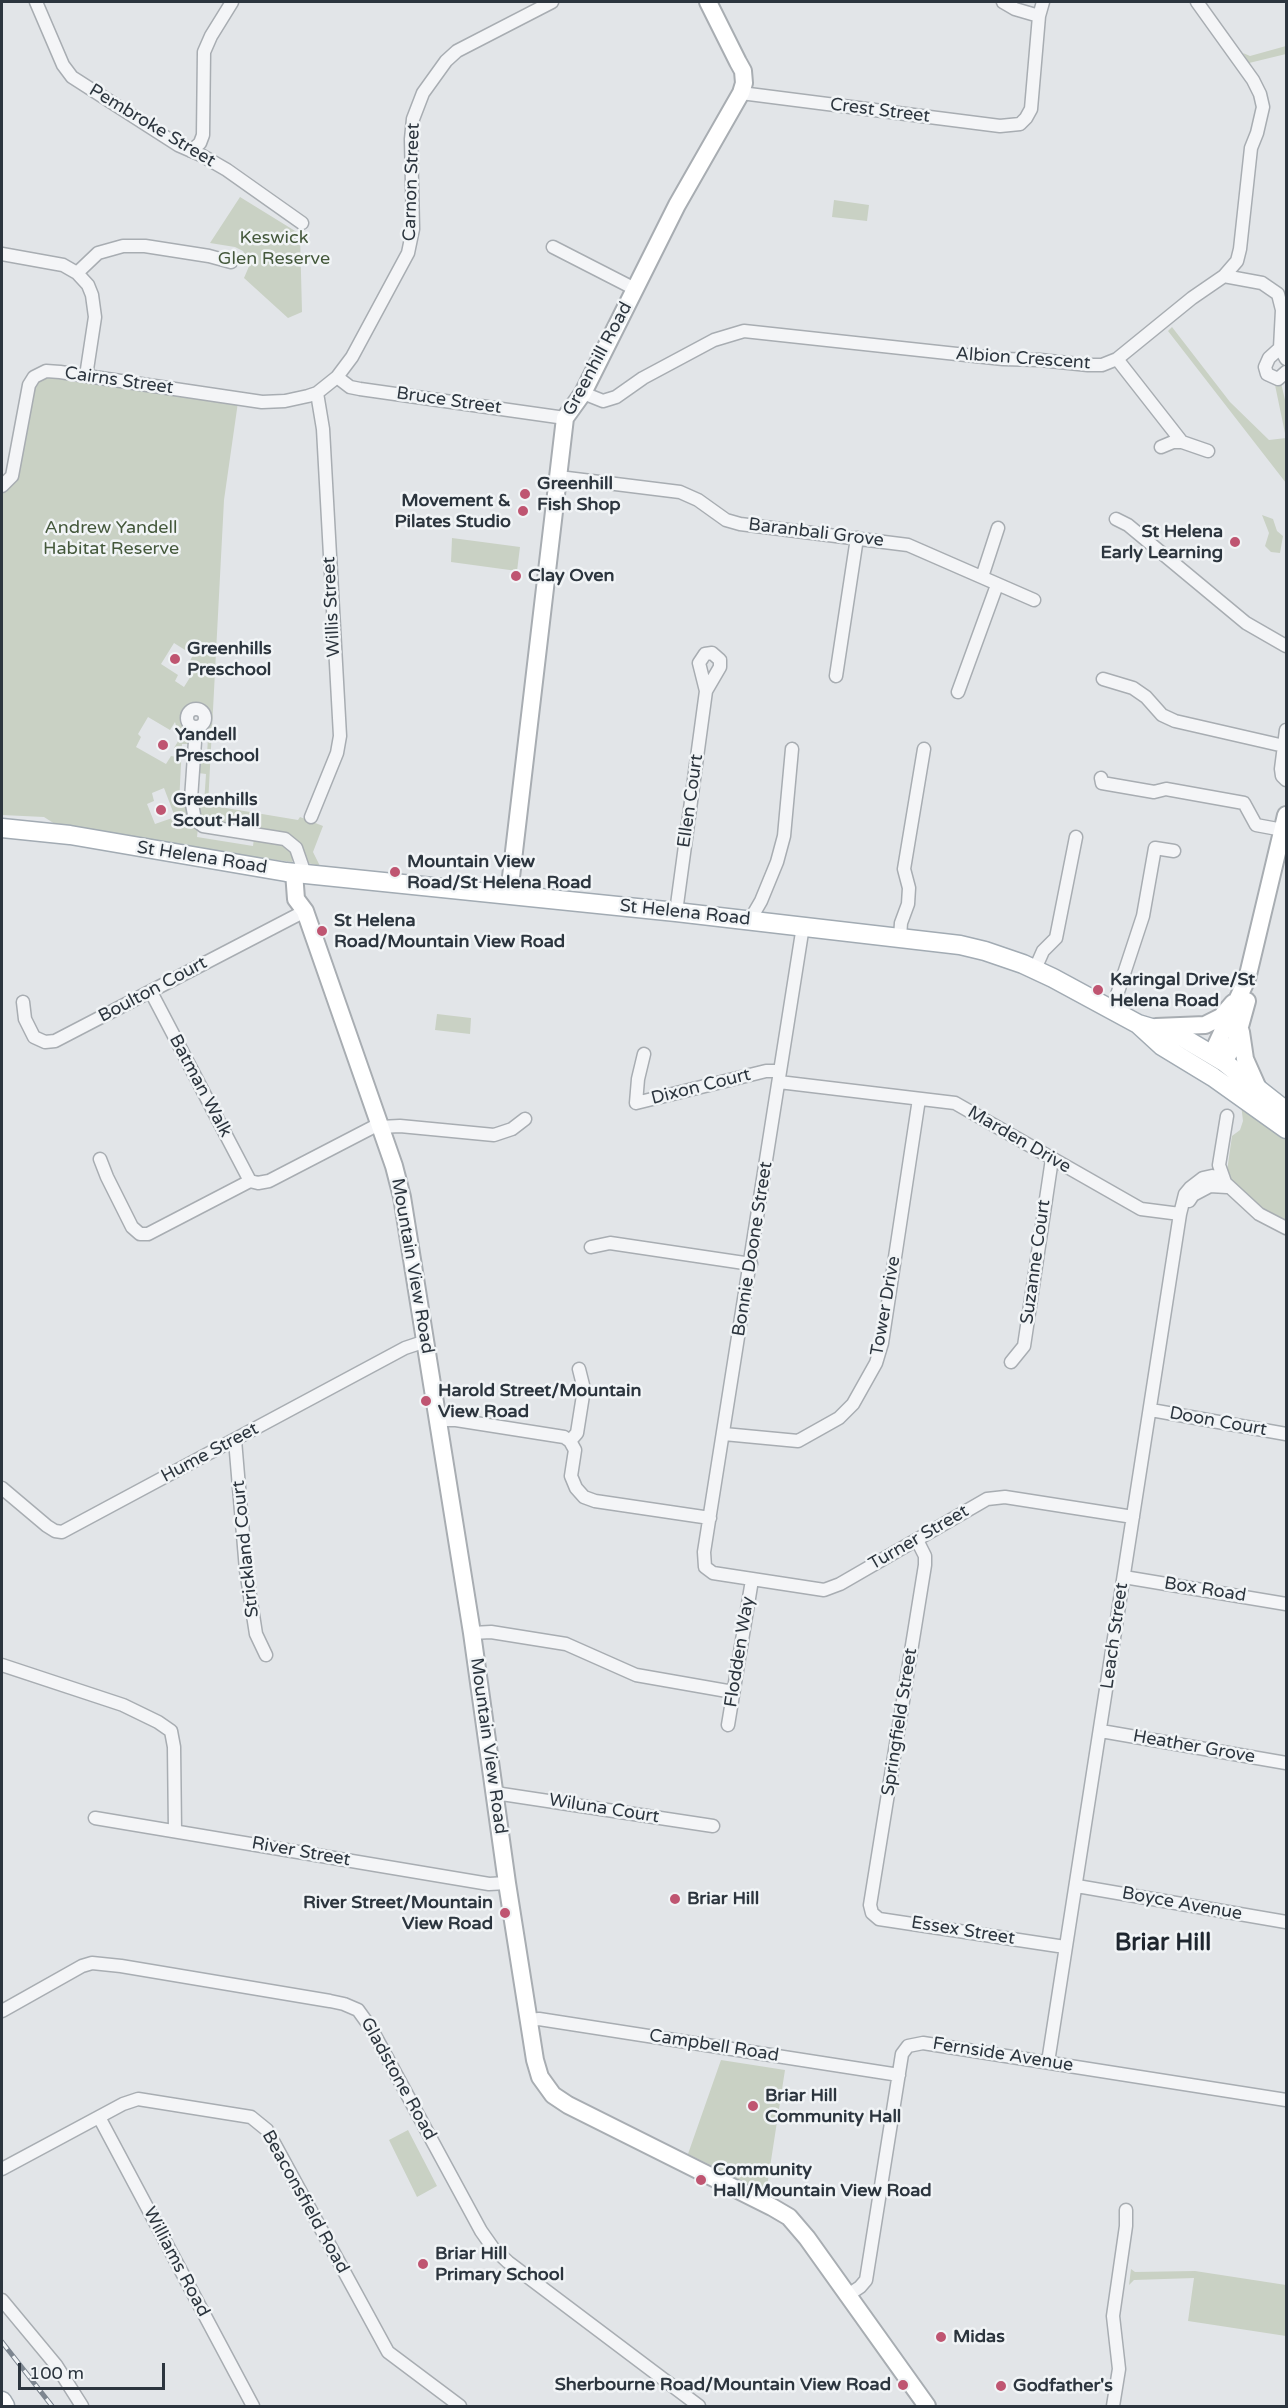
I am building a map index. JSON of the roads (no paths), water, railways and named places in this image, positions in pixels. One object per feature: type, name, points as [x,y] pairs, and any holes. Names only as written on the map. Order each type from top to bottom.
[{"type":"main road","name":"St Helena Road","points":[[2,828],[299,869],[900,937],[985,951],[1035,969],[1147,1026],[1182,1037],[1218,1058],[1287,1111]]},
{"type":"main road","name":"St Helena Road","points":[[1147,1026],[1162,1046],[1287,1129]]},
{"type":"main road","points":[[1207,1074],[1218,1058]]},
{"type":"main road","points":[[2,2401],[5,2406]]},
{"type":"street","name":"Pembroke Street","points":[[36,2],[63,65],[72,78],[178,145],[227,170],[302,223]]},
{"type":"street","points":[[191,151],[200,143],[203,135],[206,44],[232,2]]},
{"type":"street","name":"Carnon Street","points":[[317,393],[337,378],[352,357],[408,253],[413,229],[412,129],[423,93],[446,61],[457,51],[552,2]]},
{"type":"street","points":[[708,2],[743,71],[744,83],[741,93]]},
{"type":"street","points":[[1003,2],[1015,9],[1039,16],[1043,2]]},
{"type":"street","name":"Albion Crescent","points":[[583,393],[603,401],[616,397],[643,378],[714,340],[744,332],[1003,359],[1102,365],[1117,359],[1192,298],[1224,276],[1237,261],[1240,249],[1251,148],[1263,107],[1260,94],[1249,73],[1197,2]]},
{"type":"street","name":"Crest Street","points":[[741,93],[1000,126],[1020,124],[1031,109],[1039,16]]},
{"type":"street","name":"Greenhill Road","points":[[509,894],[544,585],[560,477],[565,418],[583,393],[677,205],[741,93]]},
{"type":"street","points":[[77,273],[98,253],[123,246],[144,246],[209,256],[231,262]]},
{"type":"street","points":[[553,247],[635,289]]},
{"type":"street","points":[[2,254],[63,265],[77,273],[88,285],[95,317],[86,376]]},
{"type":"street","points":[[1224,276],[1262,283],[1278,294],[1282,310],[1283,353],[1269,358],[1266,370],[1271,377],[1278,379],[1287,372]]},
{"type":"street","points":[[1117,359],[1182,442]]},
{"type":"street","name":"Cairns Street","points":[[3,485],[12,476],[26,395],[31,381],[46,371],[262,402],[296,399],[317,393]]},
{"type":"street","name":"Bruce Street","points":[[337,378],[350,387],[360,389],[565,418]]},
{"type":"street","name":"Willis Street","points":[[311,817],[337,753],[340,736],[323,429],[317,393]]},
{"type":"street","points":[[1161,447],[1173,442],[1182,442],[1208,451]]},
{"type":"street","name":"Baranbali Grove","points":[[560,477],[680,492],[698,500],[726,520],[740,524],[908,545],[1034,600]]},
{"type":"street","points":[[1116,519],[1128,525],[1246,623],[1287,646]]},
{"type":"street","points":[[982,577],[998,528]]},
{"type":"street","points":[[836,676],[857,538]]},
{"type":"street","points":[[958,692],[997,585]]},
{"type":"street","points":[[1103,679],[1133,688],[1146,697],[1162,715],[1176,721],[1284,746]]},
{"type":"street","name":"Ellen Court","points":[[676,912],[706,691]]},
{"type":"street","points":[[196,727],[191,799],[195,820],[203,826],[285,839],[296,848],[299,869]]},
{"type":"street","points":[[1287,730],[1281,773],[1287,780]]},
{"type":"street","points":[[900,937],[901,923],[908,904],[909,888],[904,869],[924,748]]},
{"type":"street","points":[[750,920],[761,901],[777,862],[784,836],[792,749]]},
{"type":"street","points":[[1101,778],[1102,783],[1154,792],[1166,789],[1244,803],[1256,825],[1285,822],[1247,979],[1238,996],[1218,1058]]},
{"type":"street","points":[[1035,969],[1043,951],[1056,938],[1064,909],[1076,837]]},
{"type":"street","points":[[1112,1010],[1143,916],[1155,848],[1174,851]]},
{"type":"street","name":"Mountain View Road","points":[[299,869],[304,911],[380,1125],[402,1197],[472,1633],[507,1883],[540,2077],[553,2095],[568,2105],[782,2212],[801,2229],[927,2406]]},
{"type":"street","name":"Boulton Court","points":[[23,1002],[25,1019],[34,1037],[41,1042],[49,1042],[151,992],[304,911]]},
{"type":"street","name":"Bonnie Doone Street","points":[[708,1571],[704,1560],[710,1518],[803,926]]},
{"type":"street","points":[[1218,1058],[1233,1048],[1249,994],[1247,979]]},
{"type":"street","name":"Batman Walk","points":[[151,992],[250,1180]]},
{"type":"street","points":[[1147,1026],[1205,1025],[1221,1017],[1238,996]]},
{"type":"street","points":[[1240,1028],[1245,1059],[1257,1086]]},
{"type":"street","name":"Dixon Court","points":[[644,1054],[638,1079],[636,1103],[765,1071],[780,1077]]},
{"type":"street","name":"Marden Drive","points":[[780,1077],[960,1105],[1141,1209],[1180,1212]]},
{"type":"street","name":"Tower Drive","points":[[724,1434],[798,1441],[839,1418],[853,1404],[876,1363],[882,1343],[919,1099]]},
{"type":"street","points":[[1227,1116],[1219,1165],[1227,1186],[1259,1214],[1287,1228]]},
{"type":"street","points":[[100,1159],[132,1227],[144,1235],[155,1232],[250,1180],[258,1183],[269,1181],[380,1125],[494,1135],[512,1129],[525,1119]]},
{"type":"street","name":"Suzanne Court","points":[[1011,1362],[1024,1346],[1052,1159]]},
{"type":"street","points":[[1180,1212],[1199,1186],[1227,1186]]},
{"type":"street","name":"Leach Street","points":[[1048,2062],[1180,1212]]},
{"type":"street","points":[[591,1247],[610,1243],[750,1264]]},
{"type":"street","name":"Hume Street","points":[[2,1488],[47,1526],[62,1532],[405,1348],[426,1341]]},
{"type":"street","points":[[570,1442],[577,1433],[584,1389],[579,1369]]},
{"type":"street","name":"Doon Court","points":[[1150,1410],[1287,1434]]},
{"type":"street","points":[[438,1420],[456,1420],[564,1437],[575,1450],[571,1476],[576,1488],[584,1497],[710,1518]]},
{"type":"street","name":"Strickland Court","points":[[235,1440],[246,1570],[256,1634],[266,1655]]},
{"type":"street","name":"Turner Street","points":[[708,1571],[752,1580],[828,1589],[979,1503],[996,1497],[1133,1517]]},
{"type":"street","name":"Springfield Street","points":[[870,1905],[925,1565],[925,1556],[917,1540]]},
{"type":"street","name":"Box Road","points":[[1124,1577],[1287,1604]]},
{"type":"street","name":"Flodden Way","points":[[729,1725],[752,1580]]},
{"type":"street","points":[[472,1633],[491,1632],[566,1644],[636,1675],[733,1692]]},
{"type":"street","points":[[2,1665],[123,1705],[166,1727],[173,1734],[175,1831]]},
{"type":"street","name":"Heather Grove","points":[[1101,1731],[1287,1763]]},
{"type":"street","name":"Wiluna Court","points":[[495,1793],[713,1826]]},
{"type":"street","name":"River Street","points":[[95,1818],[489,1884],[507,1883]]},
{"type":"street","name":"Boyce Avenue","points":[[1077,1886],[1287,1922]]},
{"type":"street","name":"Essex Street","points":[[870,1905],[872,1913],[879,1919],[1065,1947]]},
{"type":"street","name":"Gladstone Road","points":[[2,2011],[82,1966],[92,1963],[351,2006],[364,2017],[371,2028],[481,2231],[494,2248],[508,2262],[699,2406]]},
{"type":"street","name":"Campbell Road","points":[[529,2020],[539,2019],[899,2075]]},
{"type":"street","name":"Fernside Avenue","points":[[848,2295],[860,2288],[866,2280],[902,2054],[908,2046],[915,2043],[1287,2100]]},
{"type":"street","name":"Beaconsfield Road","points":[[2,2169],[123,2104],[144,2099],[243,2115],[258,2121],[267,2130],[388,2352],[460,2406]]},
{"type":"street","name":"Williams Road","points":[[99,2117],[254,2406]]},
{"type":"street","points":[[1113,2406],[1119,2369],[1113,2316],[1126,2226],[1126,2210]]},
{"type":"street","points":[[2,2300],[56,2365],[82,2406]]},
{"type":"railway","points":[[2,2342],[52,2406]]},
{"type":"place","name":"Greenhill Fish Shop","points":[[525,494]]},
{"type":"place","name":"Movement & Pilates Studio","points":[[523,511]]},
{"type":"place","name":"St Helena Early Learning","points":[[1235,542]]},
{"type":"place","name":"Clay Oven","points":[[516,576]]},
{"type":"place","name":"Greenhills Preschool","points":[[175,659]]},
{"type":"place","name":"Yandell Preschool","points":[[163,745]]},
{"type":"place","name":"Greenhills Scout Hall","points":[[161,810]]},
{"type":"place","name":"Mountain View Road/St Helena Road","points":[[395,872]]},
{"type":"place","name":"St Helena Road/Mountain View Road","points":[[322,931]]},
{"type":"place","name":"Karingal Drive/St Helena Road","points":[[1098,990]]},
{"type":"place","name":"Harold Street/Mountain View Road","points":[[426,1401]]},
{"type":"place","name":"Briar Hill","points":[[675,1899]]},
{"type":"place","name":"River Street/Mountain View Road","points":[[505,1913]]},
{"type":"place","name":"Briar Hill Community Hall","points":[[753,2106]]},
{"type":"place","name":"Community Hall/Mountain View Road","points":[[701,2180]]},
{"type":"place","name":"Briar Hill Primary School","points":[[423,2264]]},
{"type":"place","name":"Midas","points":[[941,2337]]},
{"type":"place","name":"Sherbourne Road/Mountain View Road","points":[[903,2385]]},
{"type":"place","name":"Godfather's","points":[[1001,2386]]},
{"type":"district","name":"Briar Hill","points":[[1163,1944]]},
{"type":"park label","name":"Keswick Glen Reserve","points":[[274,248]]},
{"type":"park label","name":"Andrew Yandell Habitat Reserve","points":[[111,538]]}]
